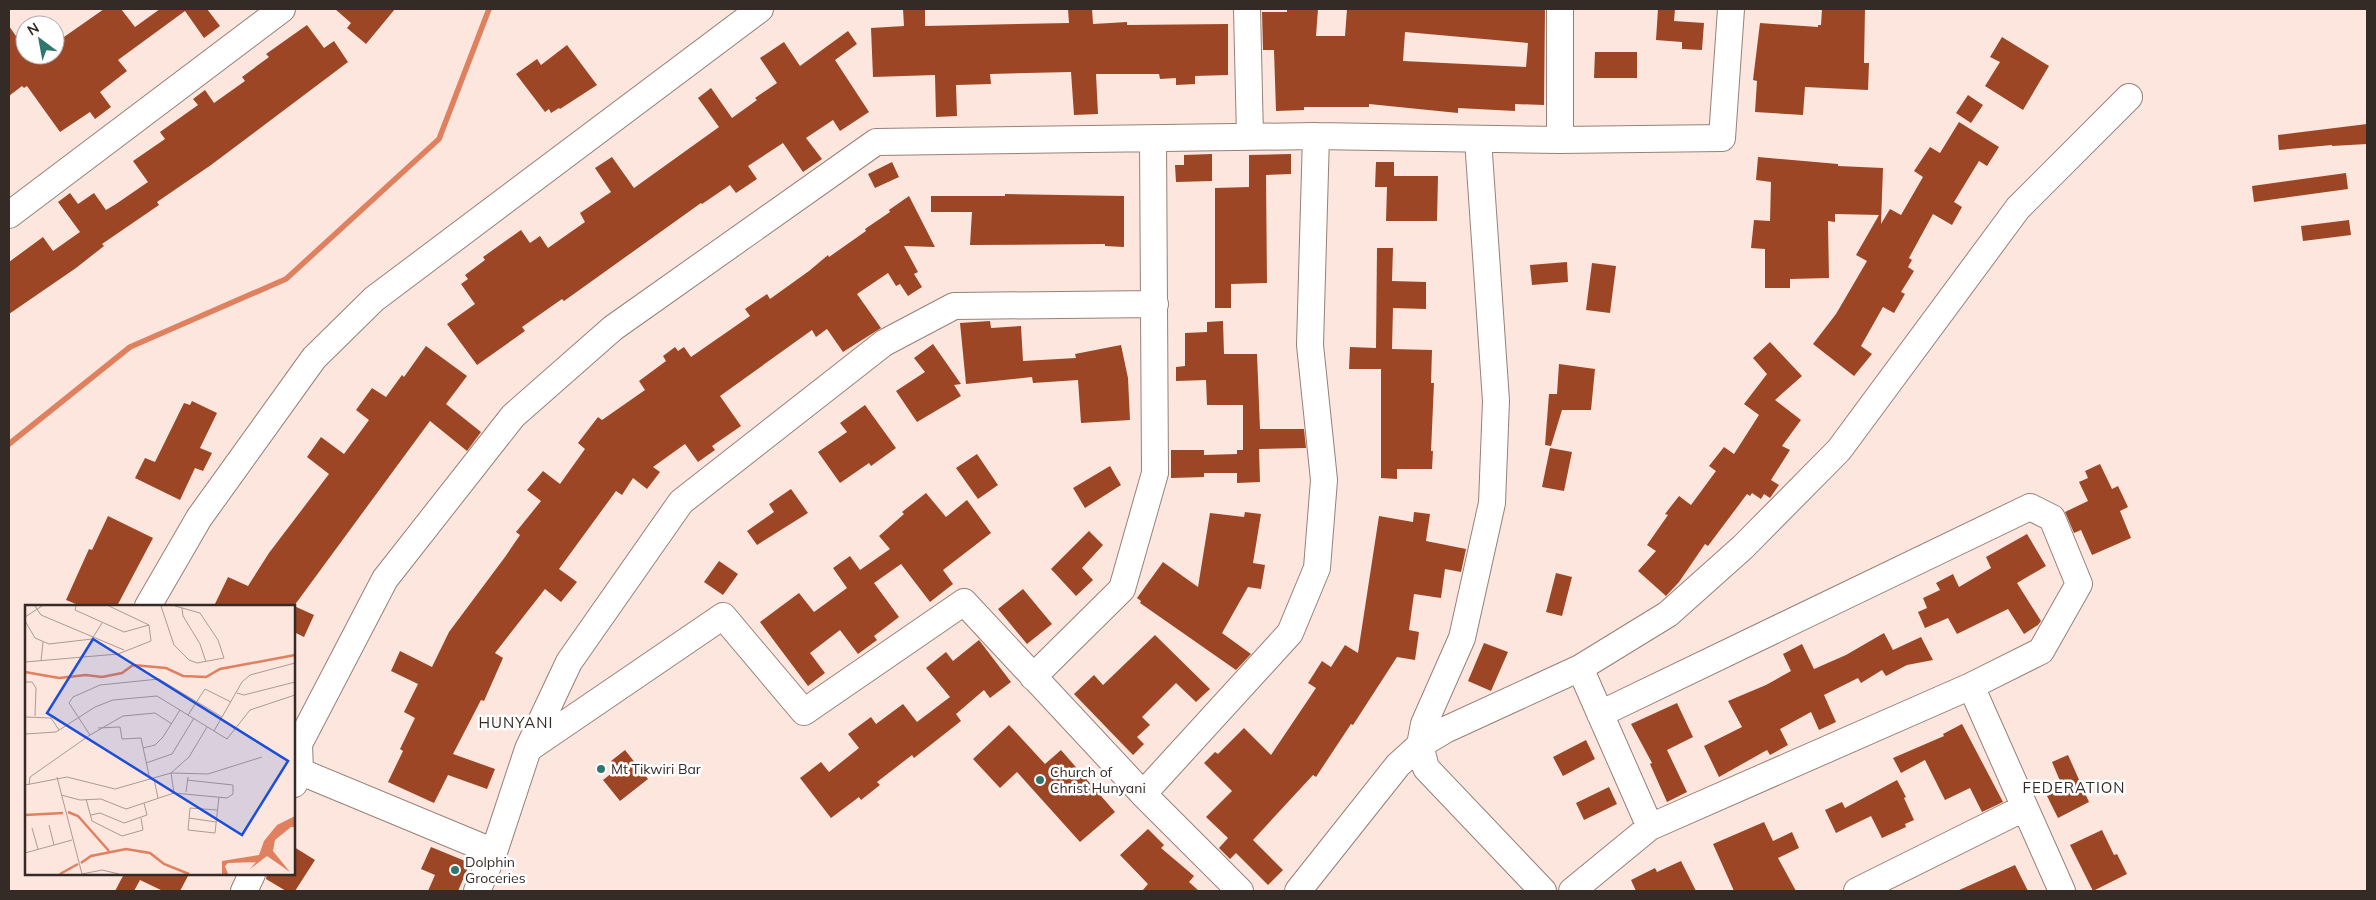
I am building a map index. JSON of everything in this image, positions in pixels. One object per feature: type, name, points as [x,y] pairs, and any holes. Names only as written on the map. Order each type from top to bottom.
[{"type":"street","points":[[9,215],[282,9]]},
{"type":"street","points":[[149,605],[199,518],[314,358],[374,298],[760,9]]},
{"type":"street","points":[[1247,9],[1250,137]]},
{"type":"street","points":[[1560,9],[1560,140]]},
{"type":"street","points":[[494,852],[296,775],[299,744],[385,579],[513,416],[613,328],[876,142],[1316,136],[1560,140],[1722,138],[1731,9]]},
{"type":"street","points":[[1299,891],[1398,765],[1420,745],[1445,730],[1580,668],[1668,614],[1743,548],[1839,450],[2018,208],[2129,97]]},
{"type":"street","points":[[1143,794],[1290,633],[1317,568],[1324,480],[1310,346],[1316,136]]},
{"type":"street","points":[[1033,677],[1122,589],[1155,473],[1153,139]]},
{"type":"street","points":[[1478,139],[1496,401],[1492,503],[1462,638],[1424,724],[1420,745],[1426,768],[1544,891]]},
{"type":"street","points":[[477,891],[494,852],[528,749],[569,662],[681,502],[884,343],[954,306],[1155,304]]},
{"type":"street","points":[[1572,891],[1650,827],[1971,686],[2041,652],[2079,584],[2052,518],[2030,506],[1600,714]]},
{"type":"street","points":[[528,749],[723,616],[804,712],[964,602],[1143,794],[1240,891]]},
{"type":"street","points":[[1580,668],[1650,827]]},
{"type":"street","points":[[1971,686],[2062,891]]},
{"type":"street","points":[[1857,891],[2024,808]]},
{"type":"street","points":[[244,891],[252,875]]},
{"type":"building","points":[[104,9],[121,9],[135,27],[160,9],[207,9],[220,26],[204,38],[185,11],[118,60],[127,71],[100,92],[111,107],[95,119],[90,112],[60,132],[27,86],[24,88],[22,86],[9,96],[9,26],[15,35],[15,65],[65,65],[65,36]]},
{"type":"building","points":[[335,9],[395,9],[366,44],[347,28],[351,23]]},
{"type":"building","points":[[903,9],[925,9],[925,26],[1069,23],[1068,9],[1092,9],[1093,24],[1127,22],[1127,25],[1228,24],[1228,75],[1195,76],[1195,84],[1176,85],[1176,78],[1160,79],[1159,74],[1096,74],[1098,114],[1074,115],[1071,72],[990,74],[991,84],[956,85],[957,116],[936,117],[935,75],[873,77],[871,28],[904,26]]},
{"type":"building","points":[[1287,9],[1318,9],[1316,36],[1345,36],[1347,9],[1545,9],[1544,105],[1515,104],[1515,111],[1458,108],[1458,113],[1369,104],[1369,107],[1304,107],[1304,110],[1276,111],[1274,50],[1263,50],[1262,12],[1287,12]],"holes":[[[1405,32],[1528,43],[1526,67],[1403,61]]]},
{"type":"building","points":[[1658,9],[1675,9],[1674,21],[1704,23],[1702,50],[1682,49],[1682,42],[1656,40]]},
{"type":"building","points":[[1822,9],[1865,9],[1864,63],[1869,63],[1868,90],[1805,87],[1803,115],[1755,112],[1757,81],[1753,80],[1760,23],[1818,27],[1818,25],[1821,25]]},
{"type":"building","points":[[307,25],[324,48],[334,41],[348,62],[211,165],[157,202],[159,205],[102,244],[104,246],[76,268],[9,314],[9,262],[43,237],[53,251],[80,232],[58,202],[70,193],[78,204],[94,193],[106,210],[148,182],[133,161],[165,139],[160,132],[198,105],[193,99],[205,90],[214,103],[245,81],[242,77],[269,57],[266,54]]},
{"type":"building","points":[[848,31],[857,44],[835,60],[869,112],[840,131],[833,120],[806,138],[822,159],[803,172],[783,143],[748,166],[757,179],[736,193],[730,185],[701,203],[564,301],[562,299],[522,327],[525,331],[477,365],[447,324],[475,304],[461,284],[468,279],[465,275],[485,260],[483,257],[521,230],[530,243],[540,236],[548,248],[585,222],[580,213],[611,192],[595,168],[612,157],[634,188],[719,127],[698,98],[711,88],[732,118],[757,100],[755,98],[777,83],[760,58],[784,42],[800,66]]},
{"type":"building","points":[[2002,37],[2049,66],[2023,110],[1985,86],[2000,62],[1990,57]]},
{"type":"building","points":[[567,45],[597,85],[560,109],[551,113],[549,109],[545,112],[516,74],[537,59],[541,65]]},
{"type":"building","points":[[1595,52],[1637,52],[1637,78],[1594,78]]},
{"type":"building","points":[[1968,95],[1983,105],[1971,123],[1956,113]]},
{"type":"building","points":[[1959,122],[1999,147],[1987,166],[1979,161],[1954,202],[1962,207],[1952,225],[1933,214],[1909,258],[1912,260],[1908,267],[1914,271],[1901,292],[1905,294],[1894,313],[1883,307],[1861,346],[1872,354],[1854,376],[1813,344],[1836,314],[1867,261],[1856,255],[1879,215],[1835,214],[1835,222],[1828,221],[1829,278],[1790,279],[1790,288],[1765,288],[1765,249],[1751,248],[1754,220],[1770,221],[1771,182],[1756,180],[1758,157],[1838,164],[1838,166],[1883,168],[1881,224],[1890,209],[1901,215],[1923,177],[1914,171],[1930,147],[1940,153]]},
{"type":"building","points":[[2367,124],[2367,144],[2279,150],[2278,135]]},
{"type":"building","points":[[1212,154],[1212,181],[1176,182],[1175,165],[1184,165],[1184,155]]},
{"type":"building","points":[[1291,154],[1291,174],[1266,175],[1267,283],[1231,284],[1231,308],[1215,308],[1215,188],[1249,187],[1249,155]]},
{"type":"building","points":[[892,162],[899,177],[875,188],[868,174]]},
{"type":"building","points":[[1376,162],[1394,162],[1394,176],[1438,176],[1437,221],[1386,221],[1387,187],[1375,187]]},
{"type":"building","points":[[2346,173],[2348,189],[2254,202],[2252,186]]},
{"type":"building","points":[[1005,194],[1124,196],[1124,247],[1105,246],[1105,244],[970,245],[972,212],[931,212],[931,196],[1005,196]]},
{"type":"building","points":[[909,196],[935,247],[904,246],[918,272],[914,274],[922,287],[908,296],[900,284],[896,286],[888,273],[857,294],[881,328],[843,352],[827,329],[816,337],[812,330],[720,396],[741,426],[712,446],[715,450],[698,462],[685,444],[653,467],[660,472],[647,489],[633,478],[622,495],[616,491],[559,569],[577,582],[561,602],[545,589],[495,653],[503,658],[484,701],[481,700],[453,754],[495,769],[487,789],[448,775],[434,803],[388,782],[403,751],[400,749],[415,718],[404,712],[418,684],[391,671],[400,651],[432,667],[449,632],[505,557],[520,535],[516,532],[541,501],[527,490],[543,471],[560,484],[585,449],[578,443],[598,417],[602,420],[645,390],[639,381],[666,361],[663,356],[675,347],[678,351],[684,347],[691,357],[750,316],[745,309],[767,294],[770,299],[828,255],[829,257],[866,231],[865,229]]},
{"type":"building","points":[[2349,220],[2351,235],[2303,241],[2301,226]]},
{"type":"building","points":[[1377,248],[1393,248],[1392,281],[1426,282],[1426,309],[1393,308],[1392,349],[1432,350],[1431,383],[1434,383],[1432,469],[1397,469],[1397,479],[1381,478],[1381,369],[1349,369],[1350,347],[1376,348]]},
{"type":"building","points":[[1567,262],[1568,282],[1532,285],[1530,265]]},
{"type":"building","points":[[1592,263],[1616,266],[1610,313],[1586,310]]},
{"type":"building","points":[[990,321],[991,328],[1021,326],[1023,361],[1076,358],[1075,354],[1121,345],[1128,378],[1130,420],[1081,423],[1078,380],[1033,383],[1032,377],[966,384],[960,323]]},
{"type":"building","points":[[1223,321],[1224,354],[1257,354],[1260,429],[1304,429],[1306,448],[1259,449],[1260,482],[1237,483],[1237,473],[1204,473],[1204,477],[1171,478],[1171,450],[1204,450],[1204,455],[1237,454],[1237,450],[1243,450],[1243,405],[1207,405],[1206,380],[1176,381],[1176,367],[1185,366],[1185,333],[1207,332],[1207,322]]},
{"type":"building","points":[[1770,342],[1802,376],[1775,400],[1801,420],[1782,446],[1790,450],[1771,480],[1779,485],[1770,498],[1764,494],[1761,499],[1752,493],[1750,496],[1747,494],[1708,546],[1705,544],[1679,582],[1666,596],[1638,571],[1656,551],[1647,545],[1668,515],[1665,514],[1679,496],[1691,505],[1716,471],[1709,466],[1724,447],[1734,454],[1759,415],[1744,404],[1767,374],[1753,358]]},
{"type":"building","points":[[933,344],[961,384],[954,385],[961,396],[917,422],[896,391],[925,372],[914,358]]},
{"type":"building","points":[[426,346],[467,376],[446,404],[481,432],[467,451],[430,421],[295,605],[214,605],[228,577],[248,586],[269,553],[329,474],[307,457],[321,437],[344,454],[369,420],[356,410],[372,388],[386,397],[402,375],[404,377]]},
{"type":"building","points":[[1559,364],[1595,369],[1591,410],[1562,410],[1551,446],[1545,445],[1549,394],[1557,394]]},
{"type":"building","points":[[192,401],[217,413],[200,448],[212,453],[203,471],[195,468],[180,500],[135,478],[145,458],[155,462],[184,403],[190,405]]},
{"type":"building","points":[[865,405],[896,448],[871,466],[869,463],[840,483],[818,452],[847,432],[840,423]]},
{"type":"building","points":[[1550,448],[1572,452],[1564,491],[1542,487]]},
{"type":"building","points":[[977,454],[998,485],[978,499],[956,468]]},
{"type":"building","points":[[2100,464],[2112,489],[2118,486],[2128,507],[2120,511],[2131,538],[2092,555],[2081,530],[2074,533],[2065,512],[2088,501],[2079,482],[2088,478],[2085,471]]},
{"type":"building","points":[[1110,466],[1121,485],[1085,508],[1073,488]]},
{"type":"building","points":[[791,489],[808,513],[757,545],[747,531],[774,512],[769,504]]},
{"type":"building","points":[[926,493],[946,517],[967,500],[991,533],[943,570],[953,584],[930,602],[901,564],[874,583],[899,617],[874,636],[877,640],[858,654],[840,630],[810,653],[825,673],[808,686],[760,622],[799,593],[814,612],[847,588],[833,568],[850,556],[860,570],[890,549],[879,536],[904,514],[902,512]]},
{"type":"building","points":[[1245,512],[1261,514],[1253,563],[1265,565],[1261,589],[1248,587],[1222,633],[1251,654],[1236,670],[1140,603],[1141,601],[1137,598],[1163,562],[1198,587],[1210,513],[1244,517]]},
{"type":"building","points":[[1414,512],[1430,514],[1426,541],[1466,549],[1461,572],[1445,569],[1441,598],[1414,594],[1409,630],[1419,632],[1415,660],[1397,657],[1353,725],[1351,724],[1316,777],[1313,775],[1253,840],[1283,870],[1268,885],[1236,853],[1230,859],[1219,848],[1228,838],[1206,817],[1232,791],[1204,763],[1215,752],[1218,754],[1244,728],[1271,755],[1316,688],[1308,683],[1322,661],[1331,667],[1345,645],[1358,653],[1379,516],[1413,522]]},
{"type":"building","points":[[108,516],[153,538],[118,605],[78,605],[66,600],[89,549],[92,550]]},
{"type":"building","points":[[1089,531],[1103,545],[1082,568],[1093,580],[1076,596],[1051,569]]},
{"type":"building","points":[[2027,534],[2046,566],[2017,583],[2041,621],[2038,625],[2024,634],[2008,609],[1957,634],[1948,618],[1925,628],[1918,612],[1927,608],[1923,598],[1940,590],[1936,583],[1953,574],[1959,587],[1991,568],[1986,557]]},
{"type":"building","points":[[719,561],[738,574],[723,595],[704,582]]},
{"type":"building","points":[[1556,573],[1572,577],[1562,616],[1546,612]]},
{"type":"building","points":[[1023,589],[1052,624],[1027,644],[998,609]]},
{"type":"building","points":[[295,606],[314,615],[304,637],[295,632]]},
{"type":"building","points":[[1884,633],[1893,650],[1921,637],[1933,660],[1907,665],[1886,676],[1882,670],[1861,683],[1858,678],[1824,695],[1836,722],[1819,730],[1811,712],[1780,729],[1788,745],[1770,755],[1767,750],[1719,777],[1704,746],[1742,727],[1728,701],[1766,685],[1791,671],[1783,654],[1802,644],[1814,669],[1846,655]]},
{"type":"building","points":[[1155,635],[1210,689],[1196,702],[1176,683],[1142,717],[1150,725],[1137,737],[1144,744],[1133,755],[1074,694],[1094,675],[1103,685]]},
{"type":"building","points":[[979,640],[1011,682],[990,698],[984,690],[956,714],[961,721],[914,758],[912,755],[877,782],[880,785],[861,800],[859,797],[831,818],[800,778],[821,762],[829,772],[859,748],[848,734],[871,717],[876,724],[903,704],[917,722],[950,697],[926,668],[946,652],[953,661]]},
{"type":"building","points":[[1484,643],[1508,652],[1491,691],[1468,681]]},
{"type":"building","points":[[1677,703],[1693,737],[1667,750],[1687,792],[1667,802],[1650,764],[1652,763],[1631,724]]},
{"type":"building","points":[[1962,724],[2003,802],[1982,812],[1970,788],[1945,800],[1925,760],[1901,773],[1893,758],[1944,736],[1943,734]]},
{"type":"building","points":[[1009,725],[1045,764],[1061,750],[1115,812],[1080,842],[1017,772],[1000,788],[973,759]]},
{"type":"building","points":[[1586,740],[1595,759],[1563,776],[1553,757]]},
{"type":"building","points":[[625,750],[648,779],[620,801],[603,780],[617,769],[611,761]]},
{"type":"building","points":[[2068,755],[2089,802],[2058,818],[2047,796],[2063,788],[2052,762]]},
{"type":"building","points":[[1897,780],[1906,797],[1904,798],[1914,820],[1905,824],[1906,827],[1882,838],[1871,816],[1836,833],[1825,810],[1842,802],[1845,808]]},
{"type":"building","points":[[1609,787],[1617,804],[1584,820],[1576,803]]},
{"type":"building","points":[[1764,822],[1773,841],[1792,832],[1799,848],[1778,858],[1796,891],[1734,891],[1713,844]]},
{"type":"building","points":[[1148,829],[1164,845],[1161,848],[1194,876],[1189,882],[1199,891],[1142,891],[1148,884],[1120,855]]},
{"type":"building","points":[[2102,830],[2114,855],[2117,854],[2127,874],[2093,891],[2070,845]]},
{"type":"building","points":[[431,847],[470,863],[458,891],[428,891],[435,875],[421,869]]},
{"type":"building","points":[[295,848],[315,860],[295,891],[286,891],[266,879],[267,875],[295,875]]},
{"type":"building","points":[[1681,861],[1696,891],[1636,891],[1631,880],[1655,868],[1657,872]]},
{"type":"building","points":[[2015,865],[2028,891],[1957,891]]},
{"type":"building","points":[[123,875],[188,875],[180,891],[163,891],[140,880],[134,891],[115,891]]},
{"type":"waterway","points":[[9,444],[130,347],[286,279],[439,139],[489,9]]},
{"type":"place","name":"Mt Tikwiri Bar","points":[[601,769]]},
{"type":"place","name":"Church of Christ Hunyani","points":[[1040,780]]},
{"type":"place","name":"Dolphin Groceries","points":[[455,870]]},
{"type":"district","name":"HUNYANI","points":[[516,723]]},
{"type":"district","name":"FEDERATION","points":[[2074,788]]}]
